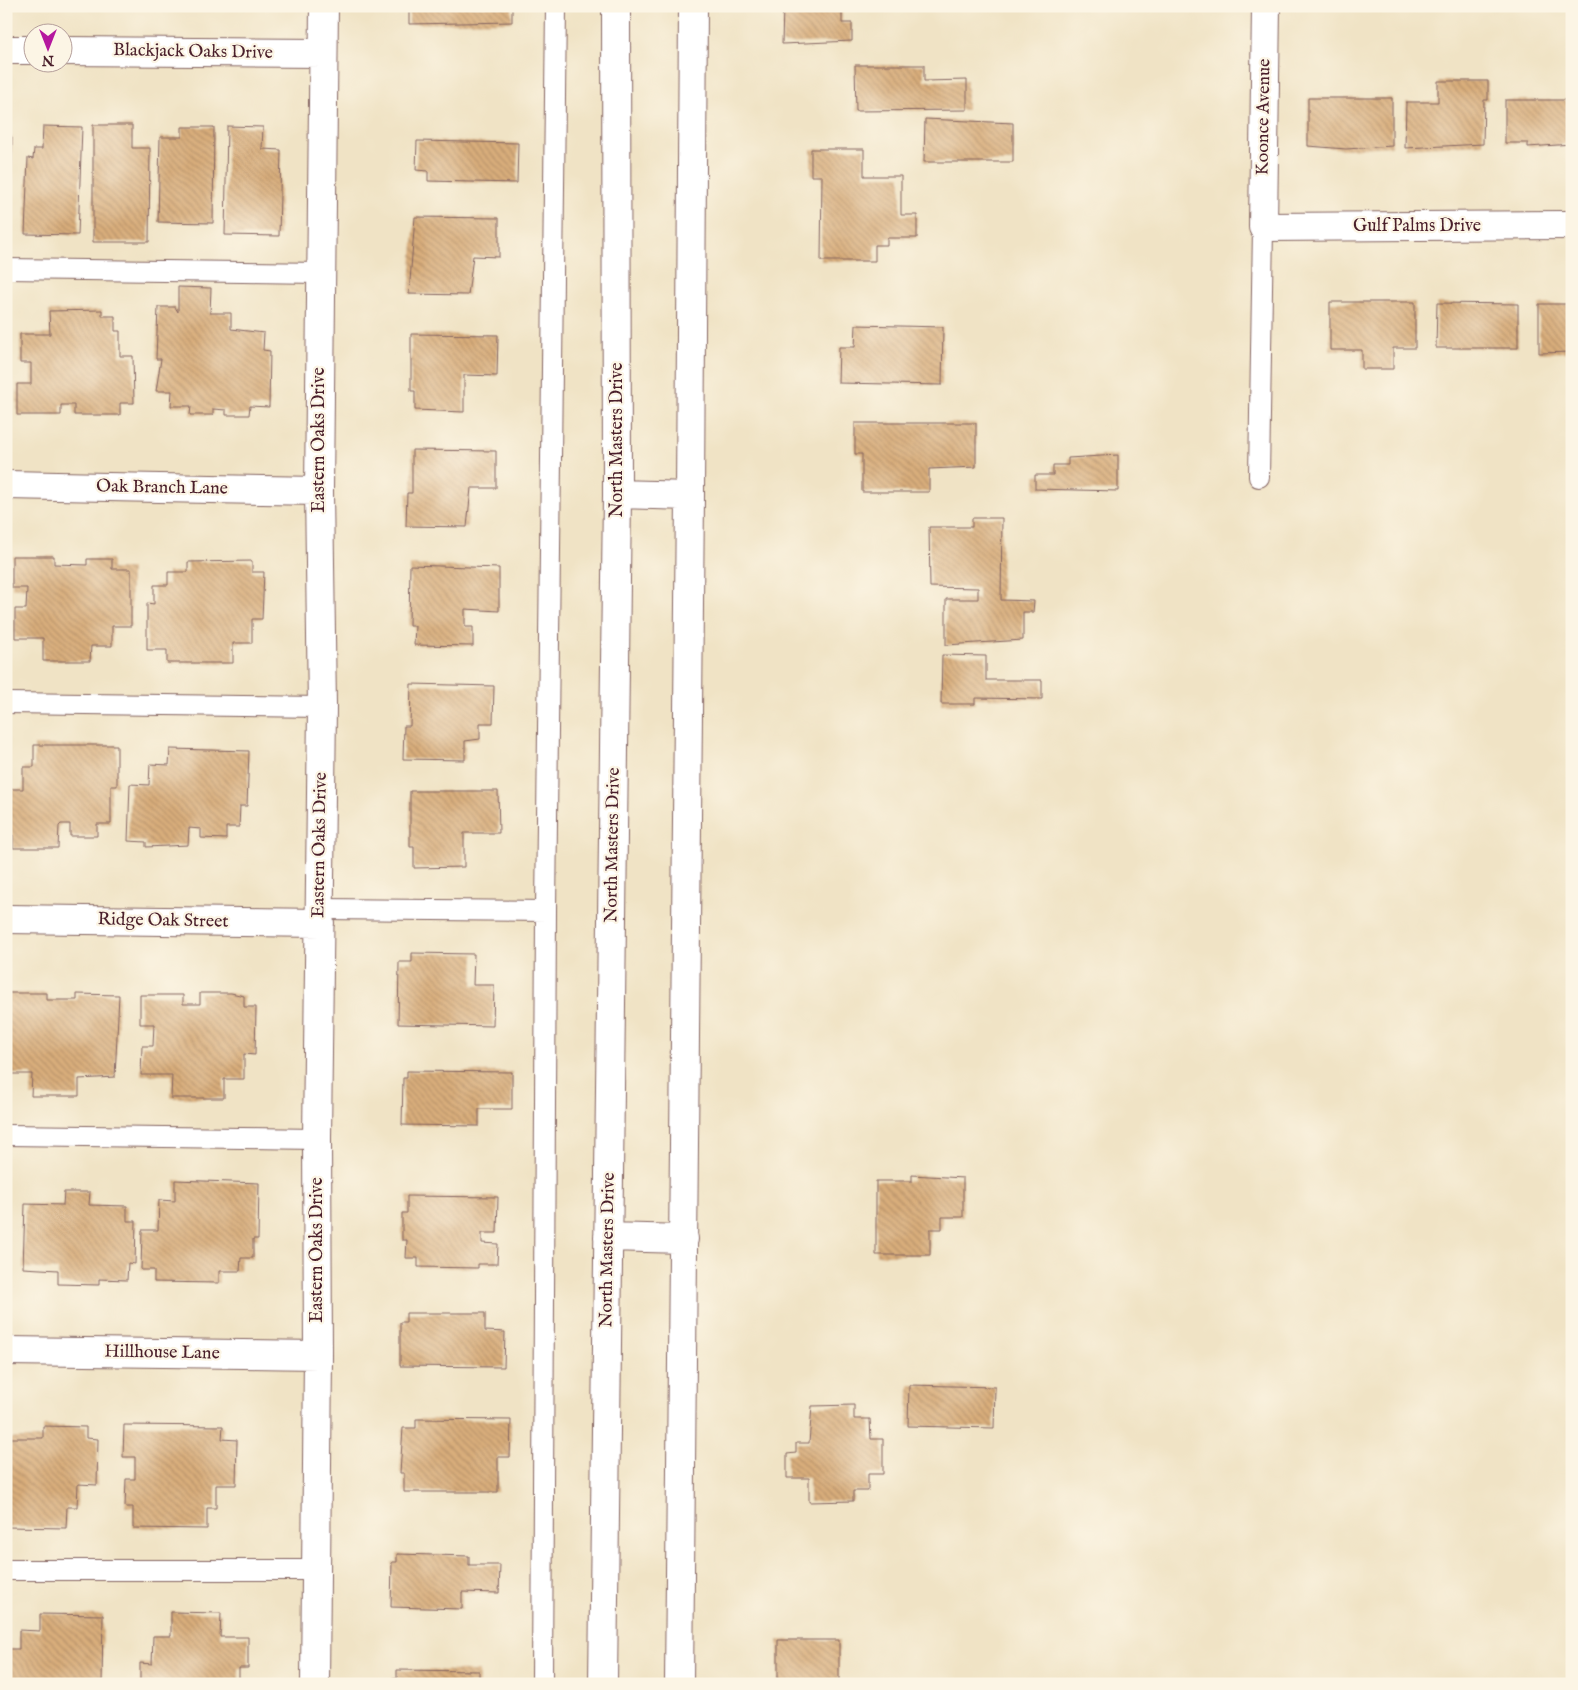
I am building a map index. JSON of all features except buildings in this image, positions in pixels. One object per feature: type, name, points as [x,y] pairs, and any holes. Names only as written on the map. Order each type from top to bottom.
[{"type":"main road","name":"Eastern Oaks Drive","points":[[315,1684],[318,1355],[317,1139],[322,706],[319,491],[324,6]]},
{"type":"main road","name":"North Masters Drive","points":[[603,1684],[617,494],[616,6]]},
{"type":"main road","points":[[679,1684],[693,6]]},
{"type":"main road","name":"Koonce Avenue","points":[[1263,227],[1266,6]]},
{"type":"main road","points":[[6,50],[22,50]]},
{"type":"main road","name":"Blackjack Oaks Drive","points":[[72,51],[323,53]]},
{"type":"main road","name":"Gulf Palms Drive","points":[[1263,227],[1572,225]]},
{"type":"main road","name":"Oak Branch Lane","points":[[6,485],[319,491]]},
{"type":"main road","points":[[617,494],[690,496]]},
{"type":"main road","name":"Ridge Oak Street","points":[[6,918],[320,916]]},
{"type":"main road","points":[[608,1238],[684,1239]]},
{"type":"main road","name":"Hillhouse Lane","points":[[6,1352],[318,1355]]},
{"type":"lane","points":[[542,1684],[546,911],[556,6]]},
{"type":"lane","points":[[1259,477],[1263,227]]},
{"type":"lane","points":[[6,269],[321,273]]},
{"type":"lane","points":[[6,703],[322,706]]},
{"type":"lane","points":[[320,916],[546,911]]},
{"type":"lane","points":[[6,1135],[317,1139]]},
{"type":"lane","points":[[6,1570],[316,1570]]}]
